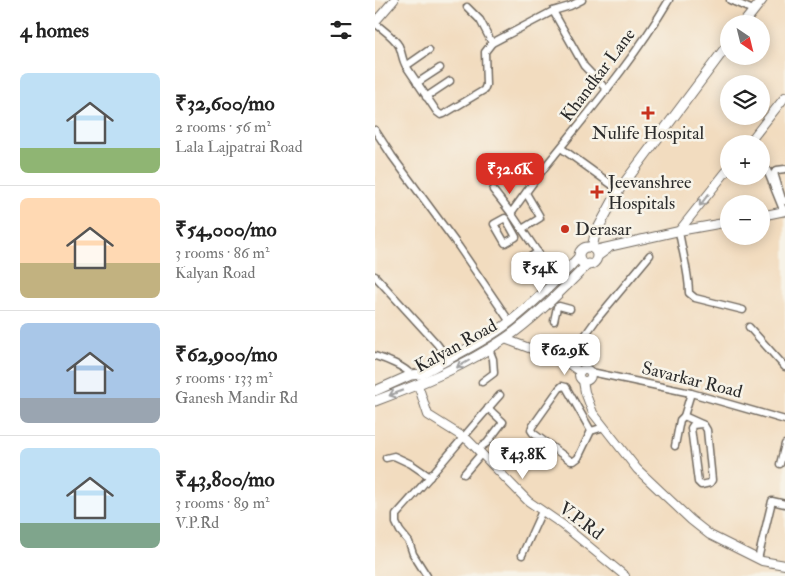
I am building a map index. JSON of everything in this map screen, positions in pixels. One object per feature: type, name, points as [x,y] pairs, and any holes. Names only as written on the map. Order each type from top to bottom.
[{"type":"main road","points":[[749,15],[761,0]]},
{"type":"main road","points":[[595,252],[587,247],[581,253],[583,262],[588,264],[594,262],[595,252],[595,234],[619,190],[720,55]]},
{"type":"main road","name":"Kalyan Road","points":[[375,391],[411,375],[421,374],[479,342],[510,322],[550,288],[595,234]]},
{"type":"main road","name":"Kalyan Road","points":[[375,402],[455,368],[505,339],[551,300],[588,264]]},
{"type":"street","points":[[392,1],[375,22],[401,49],[406,66],[426,97],[441,115],[484,90],[486,85],[485,52],[492,43],[553,11],[582,0]]},
{"type":"street","name":"Khandkar Lane","points":[[511,212],[607,90],[649,33],[669,0]]},
{"type":"street","points":[[730,0],[753,10]]},
{"type":"street","points":[[467,7],[480,20],[492,43]]},
{"type":"street","points":[[553,11],[584,66],[607,90]]},
{"type":"street","points":[[406,66],[429,50]]},
{"type":"street","points":[[417,83],[438,68]]},
{"type":"street","points":[[426,97],[450,81]]},
{"type":"street","points":[[755,135],[785,97]]},
{"type":"street","points":[[375,130],[510,322]]},
{"type":"street","points":[[561,148],[619,190]]},
{"type":"street","points":[[770,214],[784,212],[774,172],[785,169]]},
{"type":"street","points":[[770,175],[782,199],[785,201]]},
{"type":"street","points":[[720,179],[679,231],[689,277],[689,293],[695,298],[743,310]]},
{"type":"street","points":[[493,190],[511,212],[545,263],[560,277]]},
{"type":"street","points":[[512,228],[521,227],[539,218],[526,193]]},
{"type":"street","points":[[595,252],[679,231],[720,224]]},
{"type":"street","points":[[520,263],[537,252]]},
{"type":"street","points":[[566,362],[596,320],[650,255]]},
{"type":"street","points":[[375,276],[437,344],[448,359]]},
{"type":"street","points":[[551,300],[557,307],[570,309]]},
{"type":"street","points":[[554,321],[557,307]]},
{"type":"street","points":[[749,327],[785,367]]},
{"type":"street","points":[[505,339],[566,362],[579,372],[593,413],[637,469],[691,520],[710,535],[761,561],[785,565]]},
{"type":"street","points":[[482,382],[494,373],[493,358],[489,349]]},
{"type":"street","points":[[375,356],[394,362],[409,371],[411,375]]},
{"type":"street","points":[[579,372],[587,368],[591,372],[592,376],[589,380],[583,381]]},
{"type":"street","name":"Savarkar Road","points":[[591,372],[691,393],[785,420]]},
{"type":"street","name":"V.P.Rd","points":[[418,385],[428,415],[468,440],[528,501],[563,525],[625,576]]},
{"type":"street","points":[[591,431],[566,387],[562,386],[531,430],[571,461],[575,461],[579,458],[591,431],[604,427]]},
{"type":"street","points":[[675,446],[680,420],[684,416],[691,393]]},
{"type":"street","points":[[427,576],[413,554],[409,542],[400,531],[396,523],[396,515],[500,395]]},
{"type":"street","points":[[464,474],[480,452],[482,446],[487,443],[503,422],[488,408]]},
{"type":"street","points":[[684,416],[702,424],[704,425],[707,430],[712,480],[701,485],[698,482],[691,428],[693,425],[702,424]]},
{"type":"street","points":[[780,464],[785,444]]},
{"type":"street","points":[[386,458],[394,456],[411,464],[430,478]]},
{"type":"street","points":[[758,559],[772,501],[785,504]]},
{"type":"street","points":[[522,555],[542,511]]},
{"type":"place","name":"Nulife Hospital","points":[[648,113]]},
{"type":"place","name":"Jeevanshree Hospitals","points":[[597,192]]},
{"type":"place","name":"Derasar","points":[[565,229]]}]
